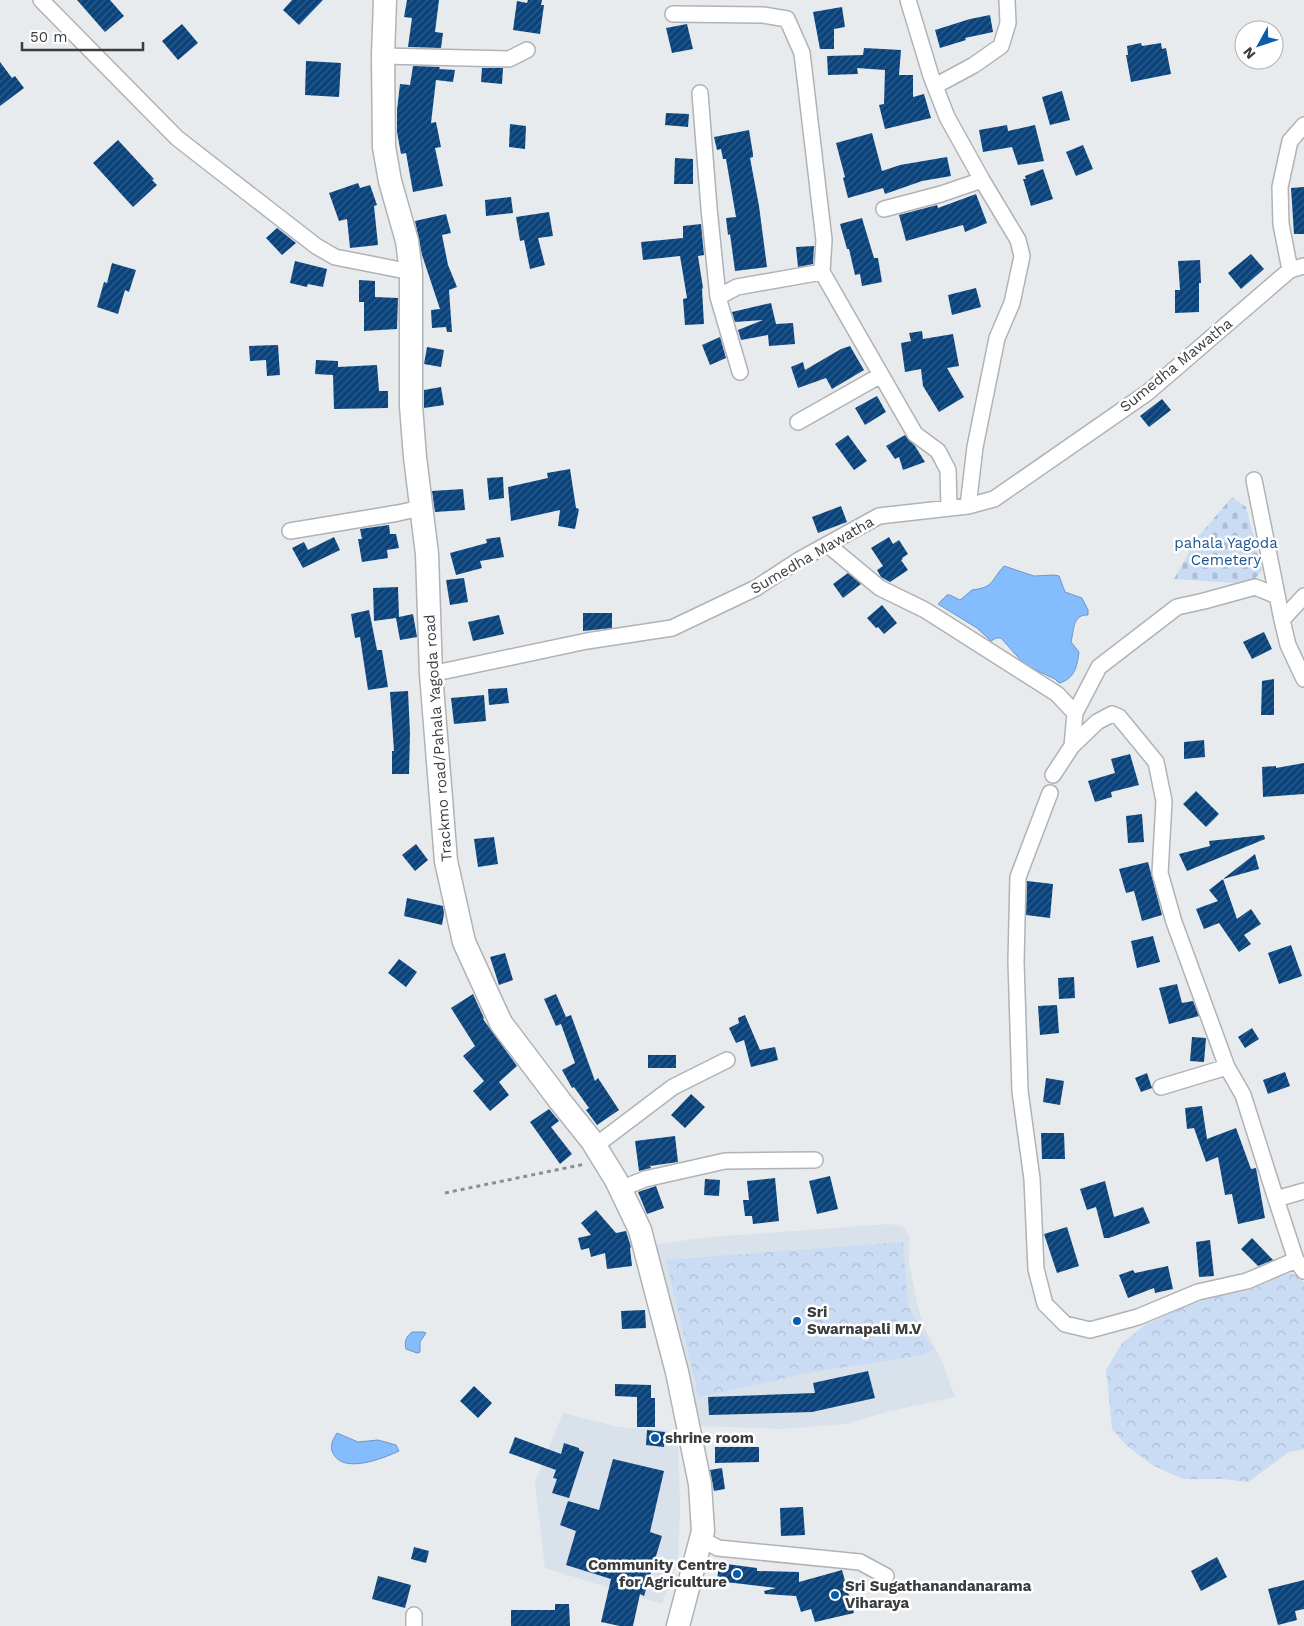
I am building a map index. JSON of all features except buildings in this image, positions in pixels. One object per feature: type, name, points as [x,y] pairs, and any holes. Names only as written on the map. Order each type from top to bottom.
[{"type":"street","points":[[41,0],[178,138],[316,246],[335,257],[411,272]]},
{"type":"street","name":"Trackmo road/Pahala Yagoda road","points":[[385,0],[383,56],[384,147],[390,181],[407,240],[411,272],[411,406],[427,554],[431,674],[446,861],[464,942],[501,1023],[599,1152],[640,1230],[677,1372],[700,1484],[703,1531],[678,1626]]},
{"type":"street","points":[[908,0],[935,86],[947,117],[1018,240],[1022,256],[1012,303],[997,338],[975,447],[968,506]]},
{"type":"street","points":[[935,86],[974,65],[1001,46],[1008,23],[1006,0]]},
{"type":"street","points":[[673,14],[765,7],[787,19],[802,53],[824,240],[822,272],[915,434],[938,451],[948,470],[949,508]]},
{"type":"street","points":[[383,56],[509,59],[527,50]]},
{"type":"street","points":[[700,93],[708,208],[718,297],[740,372]]},
{"type":"street","points":[[1297,268],[1281,224],[1280,187],[1290,141],[1304,125]]},
{"type":"street","points":[[884,209],[941,194],[982,180]]},
{"type":"street","name":"Sumedha Mawatha","points":[[431,674],[587,641],[672,628],[756,588],[799,560],[880,516],[968,506],[994,499],[1147,393],[1297,268]]},
{"type":"street","points":[[718,297],[737,287],[822,272]]},
{"type":"street","points":[[798,422],[881,375]]},
{"type":"street","points":[[1254,480],[1288,645],[1304,679]]},
{"type":"street","points":[[290,531],[421,508]]},
{"type":"street","points":[[828,545],[880,588],[926,610],[1056,694],[1075,713]]},
{"type":"street","points":[[1072,746],[1075,713],[1099,667],[1177,607],[1255,587],[1277,596]]},
{"type":"street","points":[[1282,620],[1304,596]]},
{"type":"street","points":[[1050,793],[1018,877],[1016,962],[1020,1091],[1032,1179],[1036,1269],[1045,1304],[1065,1324],[1090,1330],[1138,1317],[1198,1292],[1300,1266],[1276,1200],[1243,1095],[1227,1067],[1174,922],[1160,873],[1164,802],[1156,762],[1119,716],[1112,714],[1097,722],[1072,746],[1053,775]]},
{"type":"street","points":[[599,1152],[673,1087],[727,1060]]},
{"type":"street","points":[[1161,1088],[1227,1067]]},
{"type":"street","points":[[620,1189],[645,1180],[725,1161],[815,1160]]},
{"type":"street","points":[[1276,1200],[1304,1191]]},
{"type":"street","points":[[701,1538],[718,1548],[860,1562],[886,1576]]},
{"type":"path","points":[[445,1193],[582,1165],[599,1152]]},
{"type":"shaded area","name":"Sri Swarnapali M.V","points":[[890,1224],[904,1227],[909,1236],[909,1263],[918,1307],[925,1329],[941,1359],[955,1397],[887,1412],[845,1424],[781,1429],[701,1426],[660,1270],[657,1244],[711,1237]]},
{"type":"shaded area","points":[[563,1413],[618,1427],[667,1430],[678,1444],[680,1508],[678,1561],[662,1604],[545,1568],[535,1482]]},
{"type":"green space","name":"pahala Yagoda Cemetery","points":[[1232,497],[1246,507],[1262,571],[1250,584],[1174,579],[1198,537]]},
{"type":"green space","name":"Sri Swarnapali M.V","points":[[903,1242],[908,1305],[923,1334],[934,1349],[923,1355],[813,1372],[699,1397],[666,1260]]},
{"type":"green space","points":[[1290,1273],[1299,1276],[1304,1282],[1304,1449],[1289,1452],[1248,1482],[1222,1479],[1183,1479],[1152,1465],[1126,1445],[1112,1429],[1106,1370],[1122,1343],[1145,1325],[1182,1308],[1213,1297],[1247,1291]]},
{"type":"water","points":[[1004,566],[1034,576],[1059,576],[1065,592],[1082,598],[1088,610],[1088,615],[1083,615],[1076,620],[1071,642],[1079,652],[1072,675],[1064,681],[1059,683],[1055,679],[1025,665],[1001,638],[991,641],[977,628],[938,604],[947,595],[960,600],[972,590],[989,585]]},
{"type":"water","points":[[412,1332],[426,1333],[420,1342],[420,1352],[417,1353],[406,1349],[406,1339]]},
{"type":"water","points":[[337,1433],[358,1442],[378,1440],[396,1445],[399,1451],[374,1461],[353,1464],[344,1463],[332,1451],[332,1442]]},
{"type":"place","name":"Sri Swarnapali M.V","points":[[797,1321]]},
{"type":"place","name":"shrine room","points":[[655,1438]]},
{"type":"place","name":"Community Centre for Agriculture","points":[[737,1574]]},
{"type":"place","name":"Sri Sugathanandanarama Viharaya","points":[[835,1595]]}]
